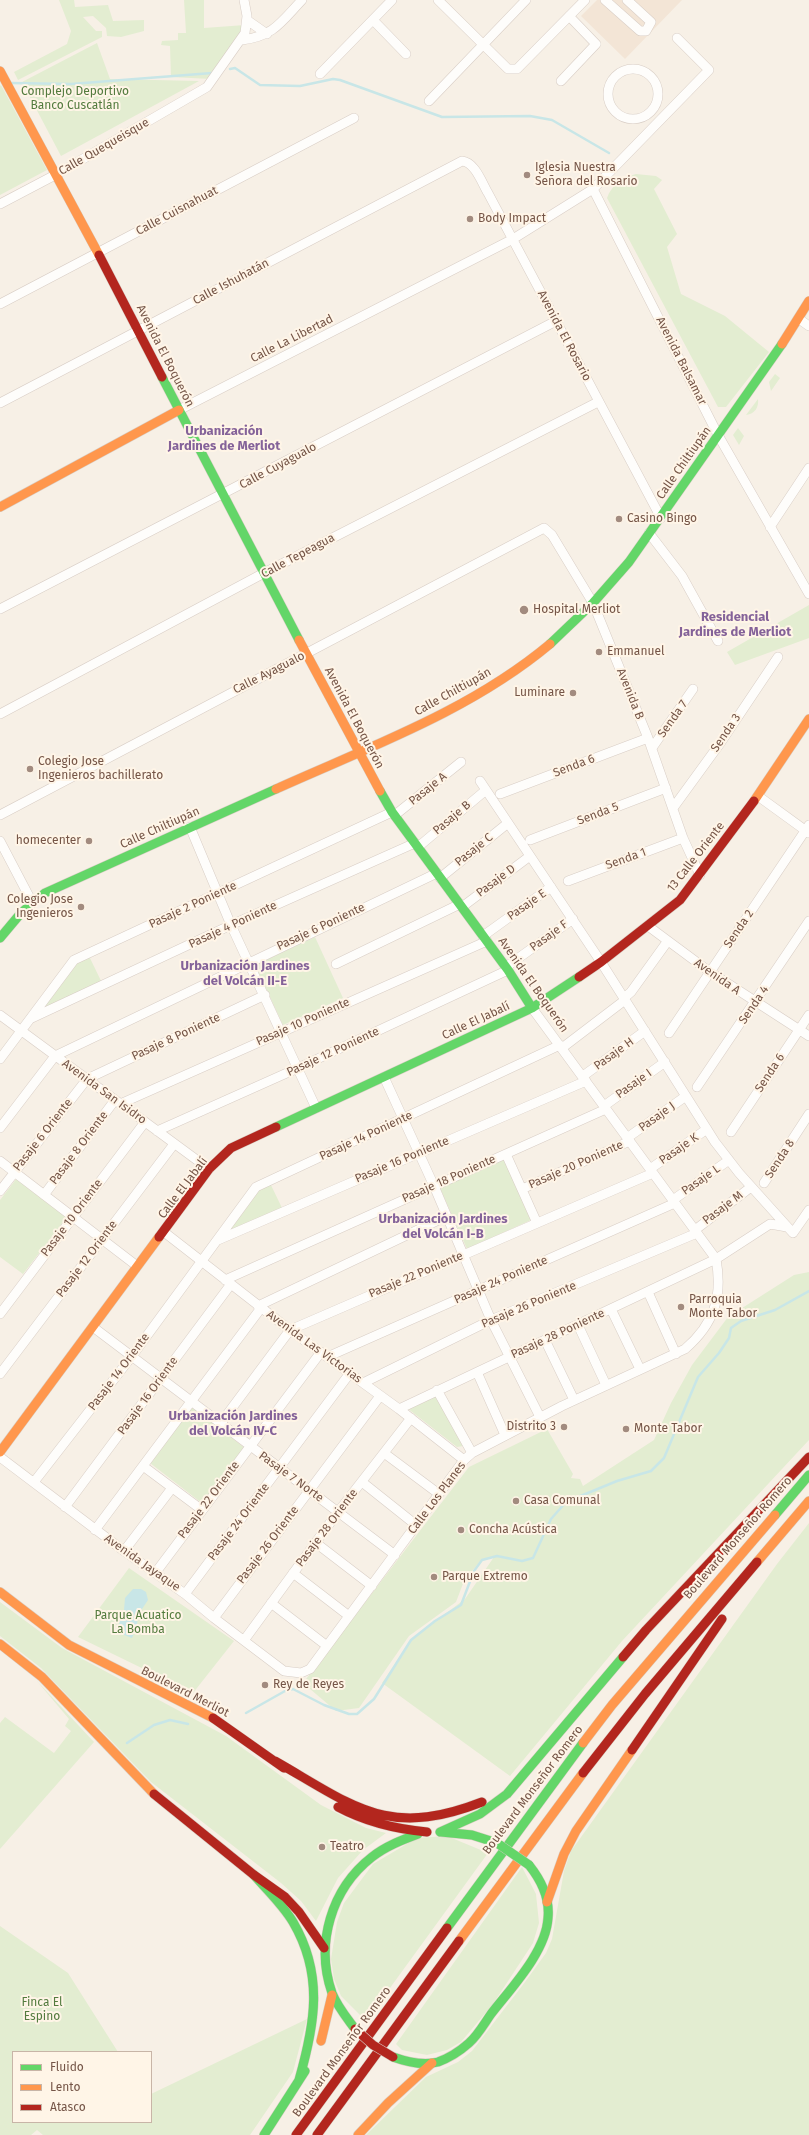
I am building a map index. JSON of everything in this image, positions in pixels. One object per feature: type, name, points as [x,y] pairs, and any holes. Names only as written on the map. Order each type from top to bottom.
[{"type":"main road","name":"Avenida El Boquerón","points":[[1,74],[57,174],[178,410],[358,753],[393,814],[507,968],[532,1008]]},
{"type":"main road","name":"Calle Chiltiupán","points":[[0,938],[32,902],[45,893],[428,721],[475,696],[514,672],[561,636],[593,603],[629,562],[799,319],[809,301]]},
{"type":"main road","name":"Calle Chiltiupán","points":[[799,319],[809,308]]},
{"type":"main road","name":"Calle La Libertad","points":[[0,507],[178,410]]},
{"type":"main road","name":"13 Calle Oriente","points":[[532,1008],[601,962],[680,900],[758,796],[809,719]]},
{"type":"main road","name":"Calle El Jabalí","points":[[0,1452],[209,1170],[231,1148],[532,1008]]},
{"type":"main road","points":[[440,1832],[466,1821],[493,1806],[517,1783],[646,1630],[809,1457]]},
{"type":"main road","name":"Boulevard Monseñor Romero","points":[[296,2135],[563,1769],[608,1711],[809,1475]]},
{"type":"main road","points":[[317,2135],[589,1764],[645,1694],[809,1501]]},
{"type":"main road","points":[[547,1902],[564,1854],[576,1831],[715,1628],[809,1507]]},
{"type":"main road","name":"Boulevard Merliot","points":[[0,1592],[69,1645],[109,1667],[216,1720],[337,1806],[356,1817],[384,1827],[427,1832]]},
{"type":"main road","points":[[0,1644],[42,1677],[148,1789],[254,1875],[293,1904],[324,1948]]},
{"type":"main road","points":[[274,1761],[357,1808],[390,1817],[421,1819],[457,1812],[485,1800],[502,1789],[535,1760]]},
{"type":"main road","points":[[358,2135],[388,2103],[432,2063],[454,2053],[470,2042],[512,1987],[542,1941],[548,1920],[547,1902],[543,1887],[529,1865],[497,1842],[472,1835],[427,1832],[405,1838],[384,1848],[352,1876],[334,1906],[327,1926],[324,1948],[327,1975],[332,1994],[355,2029],[373,2045],[393,2056],[413,2062],[432,2063]]},
{"type":"main road","points":[[254,1875],[281,1906],[293,1923],[303,1943],[312,1970],[315,2017],[299,2080]]},
{"type":"main road","points":[[264,2135],[321,2043],[332,1994]]},
{"type":"street","points":[[242,40],[245,33],[247,20],[244,0]]},
{"type":"street","points":[[242,40],[267,34],[276,27],[302,0]]},
{"type":"street","points":[[320,74],[392,0]]},
{"type":"street","points":[[438,0],[508,69],[517,69],[585,0]]},
{"type":"street","points":[[429,101],[526,0]]},
{"type":"street","points":[[605,0],[640,31],[646,31],[651,22],[627,0]]},
{"type":"street","points":[[561,81],[596,44],[569,16]]},
{"type":"street","points":[[247,20],[267,34]]},
{"type":"street","points":[[373,20],[406,54]]},
{"type":"street","name":"Calle La Libertad","points":[[178,410],[513,239],[593,189],[709,70],[677,38]]},
{"type":"street","name":"Calle Quequeisque","points":[[0,204],[57,174],[207,87],[242,40]]},
{"type":"street","points":[[631,69],[647,73],[657,86],[658,95],[653,108],[645,115],[638,118],[622,116],[615,112],[608,98],[611,82],[619,73],[631,69]]},
{"type":"street","points":[[653,108],[662,117]]},
{"type":"street","name":"Calle Cuisnahuat","points":[[0,304],[354,118]]},
{"type":"street","name":"Avenida El Rosario","points":[[462,161],[470,163],[473,166],[661,518]]},
{"type":"street","name":"Calle Ishuhatán","points":[[0,403],[462,161]]},
{"type":"street","name":"Avenida Balsamar","points":[[593,189],[718,435],[809,592]]},
{"type":"street","points":[[799,319],[809,326]]},
{"type":"street","name":"Calle Cuyagualo","points":[[0,609],[223,495],[556,321]]},
{"type":"street","name":"Calle Tepeagua","points":[[0,714],[264,573],[598,402]]},
{"type":"street","points":[[770,527],[809,468]]},
{"type":"street","name":"Avenida B","points":[[538,530],[544,528],[552,535],[593,603],[652,748],[683,838],[700,875]]},
{"type":"street","name":"Calle Ayagualo","points":[[0,815],[538,530]]},
{"type":"street","points":[[649,533],[682,576],[718,641]]},
{"type":"street","name":"Senda 3","points":[[673,808],[721,742],[778,657]]},
{"type":"street","name":"Senda 7","points":[[652,748],[693,689]]},
{"type":"street","name":"Senda 6","points":[[500,794],[648,738]]},
{"type":"street","name":"Pasaje A","points":[[393,814],[461,762]]},
{"type":"street","points":[[480,781],[601,962],[707,1129],[729,1160],[790,1230],[809,1210]]},
{"type":"street","name":"Senda 5","points":[[530,840],[666,788]]},
{"type":"street","name":"Pasaje B","points":[[416,845],[486,790]]},
{"type":"street","points":[[758,796],[808,830]]},
{"type":"street","name":"Pasaje 2 Poniente","points":[[0,1059],[74,960],[393,814]]},
{"type":"street","name":"Pasaje C","points":[[439,875],[508,823]]},
{"type":"street","points":[[190,827],[231,925],[282,1031],[316,1108]]},
{"type":"street","name":"Senda 2","points":[[669,1033],[808,830]]},
{"type":"street","name":"Senda 1","points":[[568,881],[683,838]]},
{"type":"street","points":[[0,841],[32,902]]},
{"type":"street","name":"Pasaje 4 Poniente","points":[[30,1019],[231,925],[416,845]]},
{"type":"street","name":"Pasaje D","points":[[461,906],[530,856]]},
{"type":"street","name":"Pasaje 6 Poniente","points":[[55,1056],[249,962],[439,875]]},
{"type":"street","name":"Pasaje E","points":[[485,938],[551,888]]},
{"type":"street","points":[[336,964],[461,906]]},
{"type":"street","name":"Pasaje F","points":[[507,968],[572,919]]},
{"type":"street","name":"Senda 4","points":[[697,1087],[809,921]]},
{"type":"street","name":"Avenida A","points":[[648,926],[667,942],[755,1003],[809,1036]]},
{"type":"street","name":"Pasaje 10 Poniente","points":[[118,1102],[282,1031],[485,938]]},
{"type":"street","name":"Pasaje 14 Poniente","points":[[202,1261],[256,1187],[561,1047],[624,999],[631,992],[667,942]]},
{"type":"street","name":"Pasaje 12 Poniente","points":[[157,1131],[298,1068],[507,968]]},
{"type":"street","name":"Pasaje 8 Poniente","points":[[87,1079],[265,995]]},
{"type":"street","name":"Avenida El Boquerón","points":[[532,1008],[716,1259]]},
{"type":"street","name":"Avenida San Isidro","points":[[0,1015],[209,1170]]},
{"type":"street","name":"Senda 6","points":[[731,1132],[809,1015]]},
{"type":"street","name":"Pasaje H","points":[[584,1079],[645,1031]]},
{"type":"street","points":[[0,1128],[55,1056]]},
{"type":"street","name":"Pasaje I","points":[[605,1107],[664,1062]]},
{"type":"street","points":[[384,1077],[434,1186],[491,1320],[540,1417]]},
{"type":"street","name":"Pasaje 6 Oriente","points":[[0,1191],[87,1079]]},
{"type":"street","name":"Pasaje 16 Poniente","points":[[217,1240],[419,1153],[584,1079]]},
{"type":"street","name":"Pasaje J","points":[[628,1139],[686,1096]]},
{"type":"street","name":"Pasaje 8 Oriente","points":[[44,1195],[118,1102]]},
{"type":"street","name":"Pasaje 18 Poniente","points":[[228,1282],[605,1107]]},
{"type":"street","name":"Senda 8","points":[[764,1183],[809,1114]]},
{"type":"street","name":"Pasaje 10 Oriente","points":[[0,1314],[145,1122]]},
{"type":"street","name":"Pasaje K","points":[[652,1171],[707,1129]]},
{"type":"street","name":"Pasaje 20 Poniente","points":[[522,1189],[628,1139]]},
{"type":"street","name":"Pasaje 12 Oriente","points":[[0,1374],[174,1144]]},
{"type":"street","points":[[506,1154],[537,1223]]},
{"type":"street","name":"Pasaje L","points":[[674,1201],[729,1160]]},
{"type":"street","points":[[0,1161],[137,1266]]},
{"type":"street","name":"Pasaje 22 Poniente","points":[[290,1330],[537,1223],[652,1171]]},
{"type":"street","name":"Pasaje M","points":[[696,1231],[751,1187]]},
{"type":"street","name":"Pasaje 24 Poniente","points":[[324,1354],[478,1290],[674,1201]]},
{"type":"street","points":[[95,1530],[260,1307],[447,1216]]},
{"type":"street","name":"Pasaje 28 Poniente","points":[[399,1409],[716,1259],[770,1224],[790,1230]]},
{"type":"street","name":"Pasaje 26 Poniente","points":[[363,1383],[491,1320],[696,1231]]},
{"type":"street","name":"Avenida Las Victorias","points":[[164,1232],[290,1330],[399,1409],[464,1460]]},
{"type":"street","name":"Calle Los Planes","points":[[284,1671],[296,1673],[306,1672],[372,1586],[464,1460],[472,1453],[505,1434],[574,1400],[685,1350],[699,1338],[712,1315],[716,1301],[719,1287],[716,1259]]},
{"type":"street","name":"Pasaje 14 Oriente","points":[[34,1482],[132,1356],[202,1261]]},
{"type":"street","name":"Pasaje 16 Oriente","points":[[66,1507],[161,1378],[228,1282]]},
{"type":"street","points":[[648,1292],[676,1354]]},
{"type":"street","points":[[611,1309],[640,1369]]},
{"type":"street","points":[[578,1324],[606,1385]]},
{"type":"street","name":"Pasaje 7 Norte","points":[[93,1327],[395,1555]]},
{"type":"street","points":[[220,1424],[290,1330]]},
{"type":"street","points":[[545,1340],[574,1400]]},
{"type":"street","name":"Pasaje 22 Oriente","points":[[156,1572],[250,1447],[324,1354]]},
{"type":"street","points":[[477,1372],[505,1434]]},
{"type":"street","name":"Pasaje 24 Oriente","points":[[185,1594],[350,1373]]},
{"type":"street","points":[[437,1390],[472,1453]]},
{"type":"street","name":"Pasaje 26 Oriente","points":[[214,1618],[308,1490],[380,1396]]},
{"type":"street","name":"Pasaje 28 Oriente","points":[[245,1639],[338,1512],[411,1418]]},
{"type":"street","points":[[384,1453],[439,1494]]},
{"type":"street","name":"Avenida Jayaque","points":[[0,1457],[95,1530],[156,1572],[214,1618],[245,1639],[284,1671]]},
{"type":"street","points":[[143,1466],[202,1510]]},
{"type":"street","points":[[362,1482],[416,1525]]},
{"type":"street","points":[[124,1551],[172,1488]]},
{"type":"street","points":[[316,1543],[372,1586]]},
{"type":"street","points":[[293,1573],[349,1616]]},
{"type":"street","points":[[271,1603],[327,1646]]},
{"type":"shaded area","points":[[597,0],[682,0],[625,59],[581,16]]},
{"type":"green space","points":[[59,0],[74,0],[75,7],[108,5],[113,21],[144,20],[144,31],[121,37],[107,36],[106,28],[93,16],[83,17],[96,31],[102,31],[102,37],[18,80],[14,72],[67,44],[71,31]]},
{"type":"green space","points":[[184,0],[204,0],[204,28],[245,25],[211,79],[171,77],[170,46],[161,45],[162,41],[178,40],[178,33],[186,33]]},
{"type":"green space","name":"Complejo Deportivo Banco Cuscatlán","points":[[97,43],[110,79],[199,81],[61,156],[22,82]]},
{"type":"green space","name":"Complejo Deportivo Banco Cuscatlán","points":[[1,85],[47,170],[0,195],[0,86]]},
{"type":"green space","points":[[636,174],[656,176],[662,180],[654,189],[677,234],[667,247],[681,294],[725,316],[769,352],[726,407],[718,407],[607,198],[618,182]]},
{"type":"green space","points":[[775,374],[780,378],[771,391],[769,382]]},
{"type":"green space","points":[[758,399],[756,410],[746,415]]},
{"type":"green space","points":[[738,428],[744,436],[739,445],[733,435]]},
{"type":"green space","points":[[809,605],[809,638],[735,665],[727,652]]},
{"type":"green space","points":[[315,937],[343,998],[283,1025],[255,965]]},
{"type":"green space","points":[[88,954],[103,985],[30,1019],[74,960]]},
{"type":"green space","points":[[504,1159],[531,1220],[467,1249],[440,1188]]},
{"type":"green space","points":[[17,1178],[67,1217],[23,1274],[0,1257],[0,1200]]},
{"type":"green space","points":[[269,1181],[283,1210],[217,1240],[256,1187]]},
{"type":"green space","points":[[809,1272],[809,1440],[622,1641],[510,1776],[382,1683],[412,1639],[465,1599],[494,1557],[481,1560],[464,1581],[456,1602],[409,1636],[359,1708],[336,1711],[303,1683],[469,1467],[547,1429],[573,1474],[571,1478],[580,1479],[583,1486],[654,1440],[671,1403],[692,1365],[728,1317],[794,1275]]},
{"type":"green space","points":[[437,1394],[463,1446],[457,1447],[407,1408]]},
{"type":"green space","points":[[192,1407],[245,1448],[203,1504],[150,1463]]},
{"type":"green space","points":[[809,1523],[809,2135],[366,2135],[426,2077],[458,2062],[472,2051],[546,1953],[552,1939],[564,1871],[571,1851],[777,1564]]},
{"type":"green space","name":"Parque Acuatico La Bomba","points":[[129,1568],[234,1641],[193,1693],[78,1637]]},
{"type":"green space","points":[[0,1602],[62,1648],[226,1736],[321,1805],[366,1828],[386,1833],[363,1850],[338,1878],[316,1921],[301,1901],[281,1883],[151,1782],[41,1668],[0,1636]]},
{"type":"green space","points":[[36,1680],[94,1742],[0,1849],[0,1723],[5,1717],[54,1753],[71,1731],[65,1726],[69,1719]]},
{"type":"green space","points":[[447,1836],[488,1853],[366,2021],[341,1996],[334,1979],[331,1959],[337,1922],[344,1903],[373,1864],[417,1838]]},
{"type":"green space","points":[[522,1867],[536,1894],[539,1923],[533,1943],[493,2004],[461,2042],[447,2050],[427,2055],[402,2050],[396,2044]]},
{"type":"green space","name":"Finca El Espino","points":[[0,1926],[68,1973],[117,2051],[12,2051],[12,2123],[152,2123],[152,2094],[307,2019],[293,2072],[250,2135],[43,2135],[37,2130],[31,2135],[0,2135]]},
{"type":"water","points":[[133,1589],[141,1589],[146,1592],[148,1600],[138,1615],[137,1626],[132,1638],[116,1632],[124,1610],[125,1598]]},
{"type":"waterway","points":[[230,69],[235,68],[260,85],[300,86],[333,79],[340,80],[442,117],[530,116],[552,120],[609,153]]},
{"type":"waterway","points":[[11,83],[71,84],[212,73]]},
{"type":"waterway","points":[[246,1713],[285,1691],[293,1689],[324,1705],[349,1714],[357,1714],[374,1699],[411,1640],[435,1621],[461,1605],[474,1571],[482,1560],[497,1556],[522,1561],[533,1558],[551,1519],[566,1502],[617,1481],[651,1471],[664,1458],[698,1377],[719,1353],[729,1338],[731,1328],[741,1321],[775,1310],[809,1291]]},
{"type":"waterway","points":[[127,1743],[154,1725],[170,1720],[188,1724]]},
{"type":"traffic: fast","points":[[550,644],[593,603],[629,562],[782,344]]},
{"type":"traffic: fast","points":[[162,377],[299,640]]},
{"type":"traffic: fast","points":[[0,938],[21,913],[45,893],[276,789]]},
{"type":"traffic: fast","points":[[380,791],[392,812],[508,970],[532,1008]]},
{"type":"traffic: fast","points":[[276,1127],[532,1008],[579,977]]},
{"type":"traffic: fast","points":[[775,1515],[809,1475]]},
{"type":"traffic: fast","points":[[440,1832],[480,1814],[507,1794],[623,1657]]},
{"type":"traffic: fast","points":[[447,1928],[583,1743]]},
{"type":"traffic: fast","points":[[441,1832],[472,1835],[497,1843]]},
{"type":"traffic: fast","points":[[355,2029],[342,2012],[334,1998],[327,1974],[325,1956],[326,1937],[330,1919],[337,1901],[346,1885],[358,1870],[372,1857],[383,1850],[418,1834]]},
{"type":"traffic: fast","points":[[497,1843],[529,1865]]},
{"type":"traffic: fast","points":[[393,2057],[415,2063],[427,2064],[438,2062],[458,2051],[469,2043],[481,2029],[526,1969],[541,1944],[546,1931],[548,1918],[548,1903],[544,1890],[529,1865]]},
{"type":"traffic: fast","points":[[254,1875],[280,1904],[293,1922],[303,1942],[309,1961],[313,1981],[314,2000],[309,2039],[299,2080]]},
{"type":"traffic: fast","points":[[264,2135],[305,2071]]},
{"type":"traffic: slow","points":[[0,71],[99,255]]},
{"type":"traffic: slow","points":[[782,344],[809,301]]},
{"type":"traffic: slow","points":[[0,507],[179,410]]},
{"type":"traffic: slow","points":[[299,640],[380,791]]},
{"type":"traffic: slow","points":[[276,789],[418,726],[453,708],[487,689],[519,668],[550,644]]},
{"type":"traffic: slow","points":[[754,801],[809,719]]},
{"type":"traffic: slow","points":[[0,1452],[159,1237]]},
{"type":"traffic: slow","points":[[757,1562],[809,1501]]},
{"type":"traffic: slow","points":[[583,1743],[612,1705],[775,1515]]},
{"type":"traffic: slow","points":[[0,1592],[69,1645],[213,1718]]},
{"type":"traffic: slow","points":[[0,1644],[42,1677],[154,1794]]},
{"type":"traffic: slow","points":[[547,1902],[564,1854],[576,1831],[632,1750]]},
{"type":"traffic: slow","points":[[459,1941],[583,1773]]},
{"type":"traffic: slow","points":[[321,2041],[332,1995]]},
{"type":"traffic: slow","points":[[358,2135],[388,2103],[432,2063]]},
{"type":"traffic: jam","points":[[99,255],[162,377]]},
{"type":"traffic: jam","points":[[579,977],[601,962],[680,900],[754,801]]},
{"type":"traffic: jam","points":[[159,1237],[209,1169],[231,1148],[276,1127]]},
{"type":"traffic: jam","points":[[623,1657],[646,1630],[809,1457]]},
{"type":"traffic: jam","points":[[583,1773],[645,1694],[757,1562]]},
{"type":"traffic: jam","points":[[632,1750],[722,1619]]},
{"type":"traffic: jam","points":[[213,1718],[284,1768]]},
{"type":"traffic: jam","points":[[275,1761],[350,1804],[372,1812],[396,1817],[421,1818],[449,1813],[482,1802]]},
{"type":"traffic: jam","points":[[154,1794],[254,1875],[285,1897],[299,1912],[324,1948]]},
{"type":"traffic: jam","points":[[338,1807],[370,1821],[404,1829],[427,1832]]},
{"type":"traffic: jam","points":[[296,2135],[447,1928]]},
{"type":"traffic: jam","points":[[317,2135],[459,1941]]},
{"type":"traffic: jam","points":[[355,2029],[373,2045],[393,2057]]},
{"type":"place","name":"Iglesia Nuestra Señora del Rosario","points":[[527,175]]},
{"type":"place","name":"Body Impact","points":[[470,219]]},
{"type":"place","name":"Casino Bingo","points":[[619,519]]},
{"type":"place","name":"Hospital Merliot","points":[[524,610]]},
{"type":"place","name":"Emmanuel","points":[[599,652]]},
{"type":"place","name":"Luminare","points":[[573,693]]},
{"type":"place","name":"Colegio Jose Ingenieros bachillerato","points":[[30,769]]},
{"type":"place","name":"homecenter","points":[[89,841]]},
{"type":"place","name":"Colegio Jose Ingenieros","points":[[81,907]]},
{"type":"place","name":"Parroquia Monte Tabor","points":[[681,1307]]},
{"type":"place","name":"Distrito 3","points":[[564,1427]]},
{"type":"place","name":"Monte Tabor","points":[[626,1429]]},
{"type":"place","name":"Casa Comunal","points":[[516,1501]]},
{"type":"place","name":"Concha Acústica","points":[[461,1530]]},
{"type":"place","name":"Parque Extremo","points":[[434,1577]]},
{"type":"place","name":"Rey de Reyes","points":[[265,1685]]},
{"type":"place","name":"Teatro","points":[[322,1847]]},
{"type":"district","name":"Urbanización Jardines de Merliot","points":[[224,438]]},
{"type":"district","name":"Residencial Jardines de Merliot","points":[[735,624]]},
{"type":"district","name":"Urbanización Jardines del Volcán II-E","points":[[245,974]]},
{"type":"district","name":"Urbanización Jardines del Volcán I-B","points":[[443,1226]]},
{"type":"district","name":"Urbanización Jardines del Volcán IV-C","points":[[233,1424]]}]
